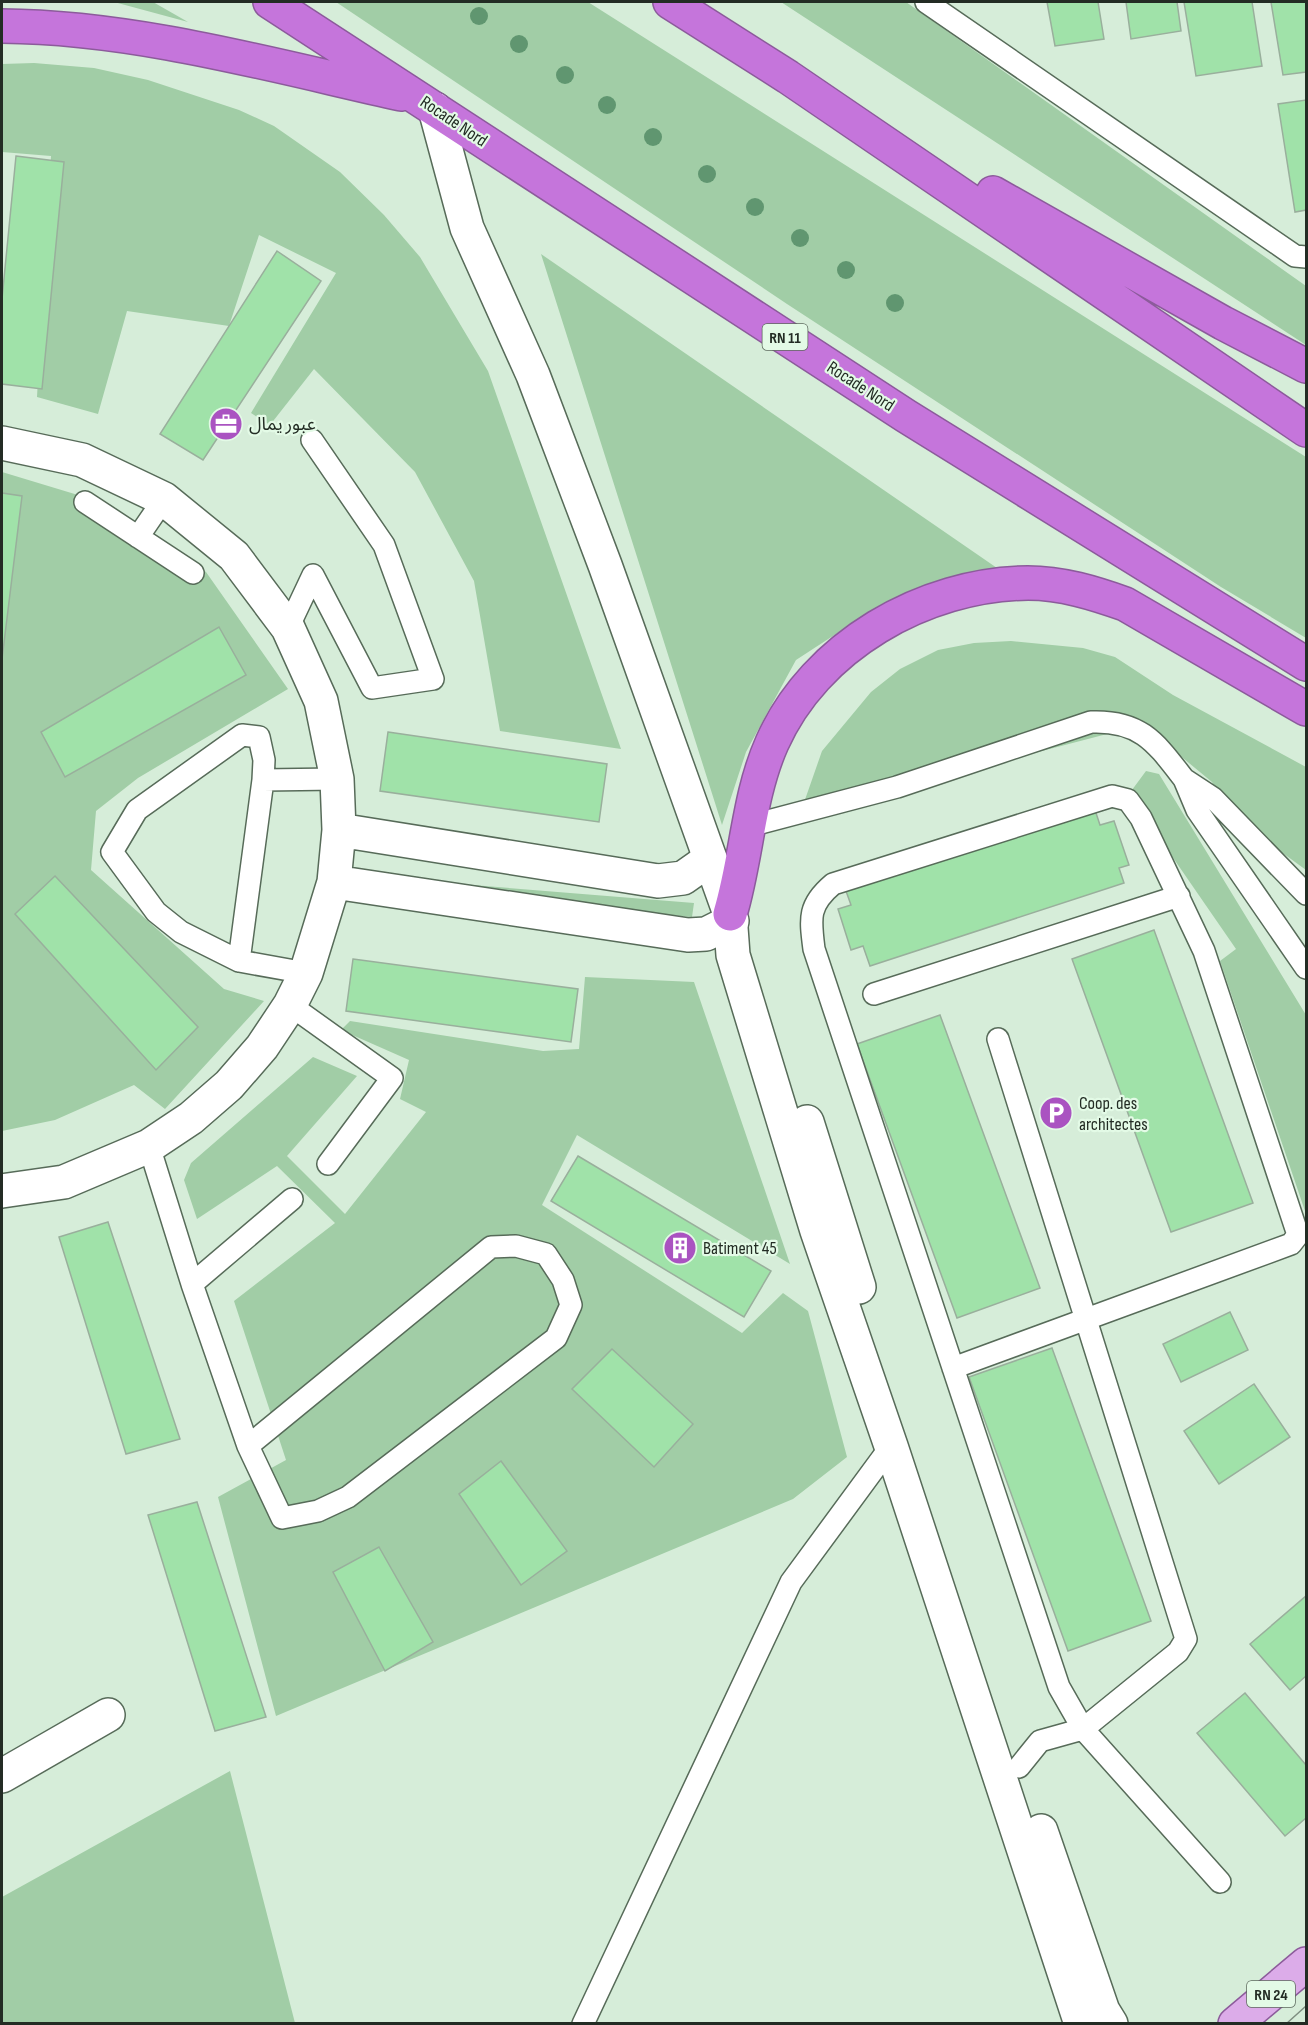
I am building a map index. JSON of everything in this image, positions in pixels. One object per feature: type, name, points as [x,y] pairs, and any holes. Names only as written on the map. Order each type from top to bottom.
[{"type":"highway","name":"Rocade Nord","points":[[270,2],[906,416],[1306,664]]},
{"type":"highway","points":[[670,2],[788,77],[1306,430]]},
{"type":"highway","points":[[2,26],[56,28],[194,48],[429,104]]},
{"type":"highway","points":[[788,77],[1223,323],[1306,366]]},
{"type":"highway","points":[[731,917],[762,769],[773,741],[789,711],[810,684],[853,644],[893,618],[959,593],[994,586],[1029,583],[1062,586],[1094,593],[1125,604],[1306,709]]},
{"type":"main road","name":"RN 24","points":[[1235,2024],[1306,1964]]},
{"type":"street","points":[[429,104],[467,228],[533,375],[605,565],[731,917],[752,947],[883,1393],[1019,1767],[1103,2011],[1111,2024]]},
{"type":"street","points":[[2,443],[82,460],[164,499],[234,556],[288,628],[321,701],[337,779],[339,830],[334,882],[306,973],[290,1005],[262,1047],[229,1085],[191,1118],[149,1146],[64,1182],[2,1191]]},
{"type":"street","points":[[339,830],[658,881],[683,878],[710,859]]},
{"type":"street","points":[[334,882],[688,935],[705,934],[731,917]]},
{"type":"street","points":[[883,1393],[891,1446],[1081,2024]]},
{"type":"street","points":[[2,1776],[108,1716]]},
{"type":"lane","points":[[926,2],[1295,256],[1306,257]]},
{"type":"lane","points":[[288,628],[313,575],[372,688],[433,679],[384,545],[312,440]]},
{"type":"lane","points":[[138,537],[164,499]]},
{"type":"lane","points":[[85,502],[193,573]]},
{"type":"lane","points":[[750,826],[897,787],[1091,722],[1123,724],[1139,730],[1152,740],[1184,779],[1197,810],[1306,968]]},
{"type":"lane","points":[[238,961],[264,760],[259,736],[242,735],[137,810],[112,852],[156,912],[181,932],[238,961],[306,973]]},
{"type":"lane","points":[[263,780],[337,779]]},
{"type":"lane","points":[[1184,779],[1213,798],[1306,894]]},
{"type":"lane","points":[[954,1368],[1291,1244],[1298,1235],[1204,951],[1141,818],[1128,800],[1112,796],[833,884],[818,897],[810,920],[814,949],[1059,1687],[1083,1729],[1220,1882]]},
{"type":"lane","points":[[874,994],[1179,896]]},
{"type":"lane","points":[[290,1005],[392,1078],[328,1164]]},
{"type":"lane","points":[[998,1039],[1186,1639],[1178,1652],[1083,1729],[1040,1741],[1019,1767]]},
{"type":"lane","points":[[149,1146],[192,1284],[248,1446],[282,1518],[318,1511],[348,1497],[556,1338],[571,1305],[563,1280],[546,1254],[516,1246],[491,1247],[248,1446]]},
{"type":"lane","points":[[192,1284],[292,1199]]},
{"type":"lane","points":[[583,2024],[791,1582],[891,1446]]},
{"type":"green space","points":[[114,2],[153,2],[188,22]]},
{"type":"green space","points":[[336,2],[588,2],[1306,457],[1306,638],[1221,587],[787,304]]},
{"type":"green space","points":[[781,2],[906,2],[1306,286],[1306,345]]},
{"type":"green space","points":[[34,63],[94,68],[148,80],[239,110],[274,126],[340,172],[384,215],[420,257],[488,371],[621,749],[500,731],[474,581],[415,472],[314,369],[270,425],[251,413],[336,273],[259,235],[229,326],[127,311],[98,414],[37,397],[51,156],[2,152],[2,64]]},
{"type":"green space","points":[[541,254],[997,568],[882,604],[796,660],[746,752],[722,825]]},
{"type":"green space","points":[[2,472],[111,505],[206,572],[288,689],[138,778],[96,811],[91,870],[224,989],[264,1001],[165,1109],[134,1085],[55,1120],[2,1131]]},
{"type":"green space","points":[[1011,641],[1083,648],[1115,657],[1173,695],[1306,767],[1306,870],[1235,818],[1212,782],[1172,749],[1130,728],[800,814],[822,751],[871,692],[900,669],[938,650],[974,643]]},
{"type":"green space","points":[[1146,771],[1159,774],[1306,1015],[1306,1214],[1220,961],[1236,949],[1129,794]]},
{"type":"green space","points":[[349,875],[694,903],[692,917],[347,887]]},
{"type":"green space","points":[[585,977],[694,982],[790,1264],[577,1135],[542,1205],[742,1333],[783,1293],[808,1311],[847,1457],[793,1499],[276,1716],[218,1497],[286,1460],[234,1301],[335,1223],[277,1166],[197,1219],[184,1180],[191,1163],[313,1057],[357,1076],[287,1156],[345,1214],[426,1112],[400,1099],[409,1060],[341,1030],[350,1021],[543,1051],[579,1049]]},
{"type":"green space","points":[[230,1771],[295,2023],[2,2023],[2,1897]]},
{"type":"building","points":[[1047,2],[1098,2],[1104,39],[1055,46]]},
{"type":"building","points":[[1126,2],[1177,2],[1181,31],[1131,39]]},
{"type":"building","points":[[1184,2],[1252,2],[1262,66],[1196,76]]},
{"type":"building","points":[[1271,2],[1306,2],[1306,72],[1283,75]]},
{"type":"building","points":[[1306,100],[1306,210],[1295,212],[1278,104]]},
{"type":"building","points":[[16,156],[64,162],[42,389],[2,384],[2,299]]},
{"type":"building","points":[[277,251],[321,281],[203,460],[160,434]]},
{"type":"building","points":[[2,493],[22,496],[2,659]]},
{"type":"building","points":[[219,627],[246,675],[65,777],[41,732]]},
{"type":"building","points":[[388,732],[607,764],[599,822],[380,791]]},
{"type":"building","points":[[1095,810],[1100,825],[1114,821],[1129,865],[1119,868],[1124,883],[870,966],[863,946],[851,950],[838,909],[851,905],[846,891]]},
{"type":"building","points":[[55,876],[198,1027],[156,1070],[15,914]]},
{"type":"building","points":[[1154,930],[1253,1203],[1171,1232],[1072,959]]},
{"type":"building","points":[[353,959],[578,989],[571,1042],[346,1011]]},
{"type":"building","points":[[940,1015],[1040,1288],[957,1318],[857,1044]]},
{"type":"building","name":"Batiment 45","points":[[578,1156],[771,1271],[744,1317],[551,1201]]},
{"type":"building","points":[[108,1222],[180,1439],[126,1454],[59,1237]]},
{"type":"building","points":[[1230,1312],[1248,1350],[1181,1382],[1163,1344]]},
{"type":"building","points":[[1052,1348],[1151,1621],[1068,1651],[969,1377]]},
{"type":"building","points":[[612,1349],[693,1424],[654,1467],[572,1389]]},
{"type":"building","points":[[1254,1384],[1290,1437],[1219,1484],[1184,1431]]},
{"type":"building","points":[[501,1461],[567,1551],[521,1585],[459,1494]]},
{"type":"building","points":[[197,1502],[266,1717],[215,1731],[148,1515]]},
{"type":"building","points":[[379,1547],[433,1642],[385,1671],[333,1572]]},
{"type":"building","points":[[1306,1596],[1306,1676],[1290,1690],[1250,1644]]},
{"type":"building","points":[[1245,1693],[1306,1765],[1306,1818],[1285,1836],[1197,1733]]},
{"type":"tram line","points":[[1286,2024],[1306,2006]]},
{"type":"place","name":"عبور يمال","points":[[226,424]]},
{"type":"place","name":"Coop. des architectes","points":[[1056,1113]]},
{"type":"place","name":"Batiment 45","points":[[680,1248]]}]
